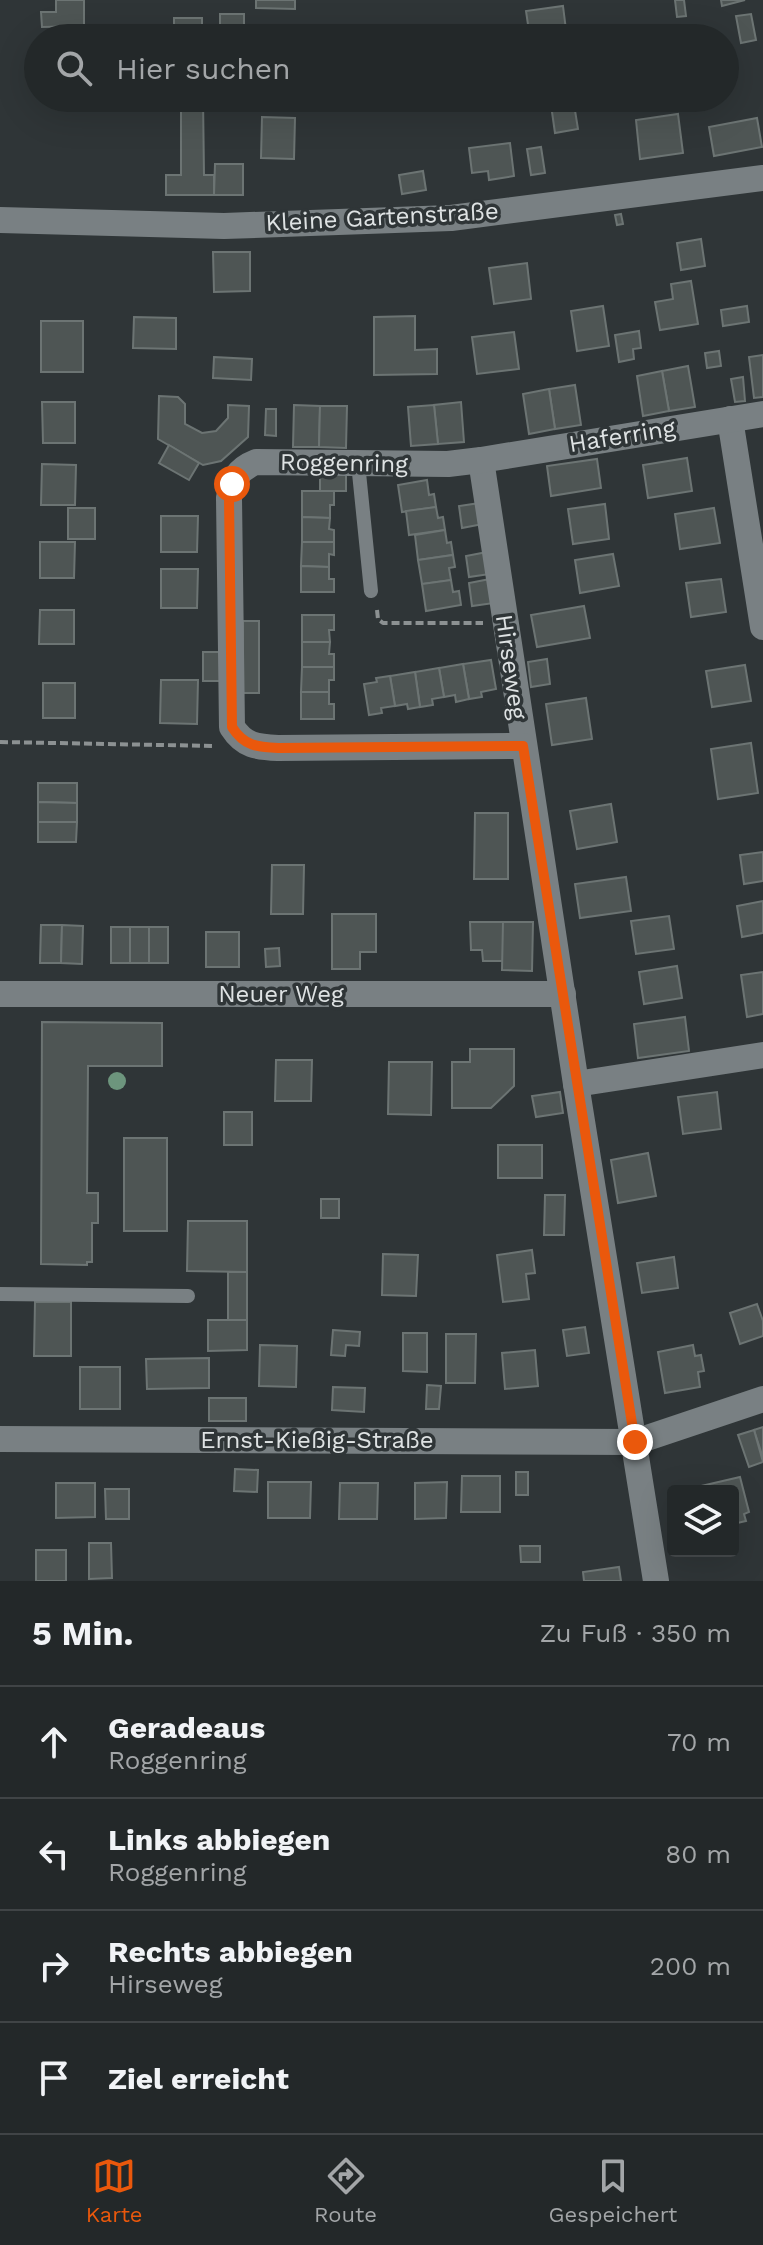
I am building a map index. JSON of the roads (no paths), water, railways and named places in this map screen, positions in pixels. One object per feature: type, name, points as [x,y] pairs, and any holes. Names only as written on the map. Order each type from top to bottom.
[{"type":"street","name":"Kleine Gartenstraße","points":[[0,220],[224,226],[451,218],[763,178]]},
{"type":"street","name":"Haferring","points":[[481,460],[763,414]]},
{"type":"street","points":[[730,419],[763,627]]},
{"type":"street","name":"Roggenring","points":[[481,460],[448,464],[256,462],[246,466],[232,484],[229,498],[232,727],[241,741],[256,747],[523,746]]},
{"type":"street","name":"Hirseweg","points":[[481,460],[576,1084],[635,1442]]},
{"type":"street","name":"Neuer Weg","points":[[0,994],[563,994]]},
{"type":"street","points":[[576,1084],[763,1055]]},
{"type":"street","name":"Ernst-Kießig-Straße","points":[[0,1439],[635,1442],[763,1399]]},
{"type":"street","points":[[635,1442],[656,1581]]},
{"type":"lane","points":[[358,463],[371,591]]},
{"type":"lane","points":[[0,1294],[188,1296]]}]
